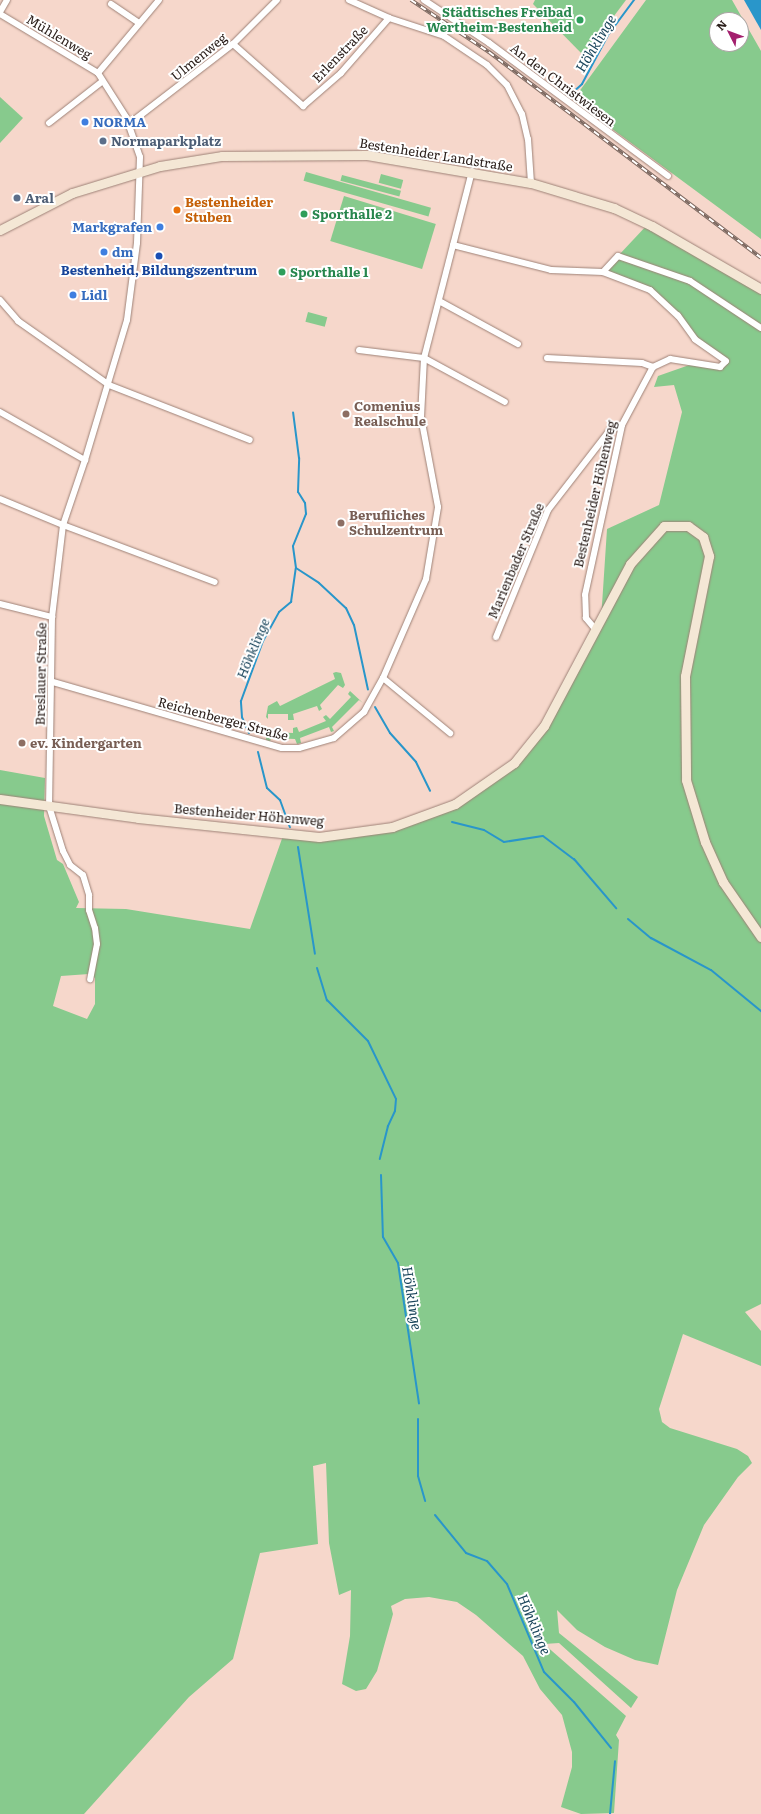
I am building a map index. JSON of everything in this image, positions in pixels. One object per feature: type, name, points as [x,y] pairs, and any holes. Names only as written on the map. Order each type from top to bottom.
[{"type":"street","name":"Mühlenweg","points":[[7,0],[0,13],[98,73],[129,124],[138,145],[141,170]]},
{"type":"street","points":[[98,73],[138,22],[159,0]]},
{"type":"street","name":"Ulmenweg","points":[[129,124],[233,44],[277,0]]},
{"type":"street","points":[[349,0],[389,18],[444,36],[487,65],[507,85],[522,114],[528,139],[531,183]]},
{"type":"street","name":"An den Christwiesen","points":[[424,0],[489,43],[668,176]]},
{"type":"street","points":[[111,4],[138,22]]},
{"type":"street","name":"Erlenstraße","points":[[233,44],[303,106],[341,73],[389,18]]},
{"type":"street","points":[[49,123],[103,81]]},
{"type":"street","name":"Bestenheider Landstraße","points":[[0,230],[72,193],[141,170],[160,166],[222,156],[367,156],[472,171],[531,183],[621,211],[652,226],[761,289]]},
{"type":"street","name":"Breslauer Straße","points":[[90,979],[97,944],[95,928],[89,910],[89,895],[83,875],[70,866],[62,851],[49,806],[53,682],[52,617],[62,525],[86,460],[127,320],[137,243],[141,170]]},
{"type":"street","name":"Reichenberger Straße","points":[[53,682],[290,749],[334,738],[364,712],[383,678],[426,580],[438,507],[422,417],[424,358],[472,171]]},
{"type":"street","points":[[453,245],[551,270],[603,272],[650,290],[678,316],[695,339],[726,361],[720,367],[670,359],[653,367],[642,363],[547,358]]},
{"type":"street","points":[[603,272],[618,256],[690,281],[761,328]]},
{"type":"street","points":[[0,300],[18,321],[108,385],[250,440]]},
{"type":"street","points":[[439,301],[518,344]]},
{"type":"street","points":[[359,350],[424,358],[505,402]]},
{"type":"street","name":"Bestenheider Höhenweg","points":[[596,630],[586,618],[586,595],[622,425],[653,367]]},
{"type":"street","points":[[0,412],[86,460]]},
{"type":"street","name":"Marienbader Straße","points":[[496,637],[548,510],[610,430],[622,425]]},
{"type":"street","points":[[0,498],[62,525],[215,582]]},
{"type":"street","name":"Bestenheider Höhenweg","points":[[0,800],[138,818],[319,837],[392,827],[455,804],[514,763],[544,726],[630,564],[664,526],[688,526],[703,537],[709,556],[685,676],[686,780],[705,842],[723,882],[761,937]]},
{"type":"street","points":[[0,604],[52,617]]},
{"type":"street","points":[[383,678],[450,733]]},
{"type":"green space","name":"Städtisches Freibad Wertheim-Bestenheid","points":[[535,0],[626,0],[584,56],[533,4]]},
{"type":"green space","points":[[646,0],[732,0],[739,12],[709,12],[709,52],[749,52],[749,30],[761,51],[761,239],[573,100]]},
{"type":"green space","points":[[0,97],[23,118],[0,143]]},
{"type":"green space","points":[[306,172],[431,208],[428,216],[304,181]]},
{"type":"green space","points":[[381,174],[403,180],[401,189],[379,183]]},
{"type":"green space","points":[[342,175],[401,191],[399,197],[340,181]]},
{"type":"green space","points":[[344,196],[436,224],[422,269],[330,241]]},
{"type":"green space","points":[[648,224],[761,289],[761,1304],[745,1312],[761,1331],[761,1366],[683,1334],[659,1409],[662,1422],[670,1428],[737,1449],[748,1456],[752,1463],[738,1477],[704,1525],[677,1590],[658,1665],[635,1660],[605,1647],[577,1630],[557,1610],[559,1633],[638,1697],[631,1708],[559,1643],[544,1644],[626,1716],[616,1735],[619,1740],[614,1813],[581,1814],[561,1807],[572,1767],[572,1752],[562,1715],[540,1689],[523,1656],[476,1615],[457,1602],[429,1597],[405,1599],[391,1606],[393,1614],[377,1671],[366,1689],[356,1691],[342,1684],[350,1636],[351,1590],[339,1595],[329,1543],[326,1463],[313,1466],[318,1544],[260,1553],[233,1659],[189,1697],[84,1814],[0,1814],[0,770],[45,778],[44,816],[57,860],[63,864],[79,902],[76,908],[126,909],[250,929],[284,833],[319,837],[392,827],[455,804],[514,763],[544,726],[601,620],[607,529],[659,505],[682,412],[674,385],[654,387],[658,376],[695,363],[719,367],[726,361],[695,341],[679,317],[650,290],[603,272]],"holes":[[[89,974],[95,978],[95,1004],[87,1019],[53,1006],[61,976]]]},
{"type":"green space","points":[[308,312],[327,317],[325,327],[305,322]]},
{"type":"green space","points":[[333,673],[341,673],[345,685],[343,688],[338,685],[320,705],[322,709],[319,711],[317,706],[293,714],[294,720],[288,720],[288,714],[268,714],[268,719],[266,717],[268,706],[277,701],[280,706],[335,679]]},
{"type":"green space","points":[[350,691],[363,703],[359,700],[332,727],[334,731],[331,732],[329,727],[300,738],[301,743],[297,744],[295,739],[271,738],[270,742],[266,740],[266,728],[268,728],[268,732],[293,733],[293,728],[297,727],[299,732],[326,721],[323,717],[326,715],[330,719],[351,697],[348,694]]},
{"type":"water","points":[[744,0],[761,0],[761,30]]},
{"type":"waterway","name":"Höhklinge","points":[[571,94],[582,84],[608,35],[634,0]]},
{"type":"waterway","name":"Höhklinge","points":[[249,733],[242,717],[241,701],[263,641],[279,612],[291,602],[296,568],[293,546],[306,514],[305,503],[298,492],[299,458],[293,412]]},
{"type":"waterway","points":[[296,568],[319,583],[346,608],[354,625],[368,690]]},
{"type":"waterway","points":[[375,707],[390,733],[416,762],[430,791]]},
{"type":"waterway","name":"Höhklinge","points":[[258,752],[267,788],[280,800],[290,827]]},
{"type":"waterway","points":[[452,822],[484,830],[504,842],[543,836],[574,859],[616,908]]},
{"type":"waterway","name":"Höhklinge","points":[[298,847],[315,954]]},
{"type":"waterway","points":[[628,919],[651,938],[711,970],[761,1011]]},
{"type":"waterway","name":"Höhklinge","points":[[317,968],[327,1000],[368,1041],[396,1099],[395,1111],[388,1126],[380,1159]]},
{"type":"waterway","name":"Höhklinge","points":[[381,1175],[383,1237],[398,1263],[419,1403]]},
{"type":"waterway","name":"Höhklinge","points":[[418,1419],[418,1476],[425,1501]]},
{"type":"waterway","name":"Höhklinge","points":[[435,1515],[466,1553],[487,1561],[507,1584],[544,1672],[574,1702],[611,1748]]},
{"type":"waterway","name":"Höhklinge","points":[[610,1814],[615,1761]]},
{"type":"railway","points":[[411,0],[489,52],[761,258]]},
{"type":"place","name":"Städtisches Freibad Wertheim-Bestenheid","points":[[580,20]]},
{"type":"place","name":"NORMA","points":[[85,122]]},
{"type":"place","name":"Normaparkplatz","points":[[103,141]]},
{"type":"place","name":"Aral","points":[[17,198]]},
{"type":"place","name":"Bestenheider Stuben","points":[[177,210]]},
{"type":"place","name":"Sporthalle 2","points":[[304,214]]},
{"type":"place","name":"Markgrafen","points":[[160,227]]},
{"type":"place","name":"dm","points":[[104,252]]},
{"type":"place","name":"Bestenheid, Bildungszentrum","points":[[159,256]]},
{"type":"place","name":"Sporthalle 1","points":[[282,272]]},
{"type":"place","name":"Lidl","points":[[73,295]]},
{"type":"place","name":"Comenius Realschule","points":[[346,414]]},
{"type":"place","name":"Berufliches Schulzentrum","points":[[341,523]]},
{"type":"place","name":"ev. Kindergarten","points":[[22,743]]}]
